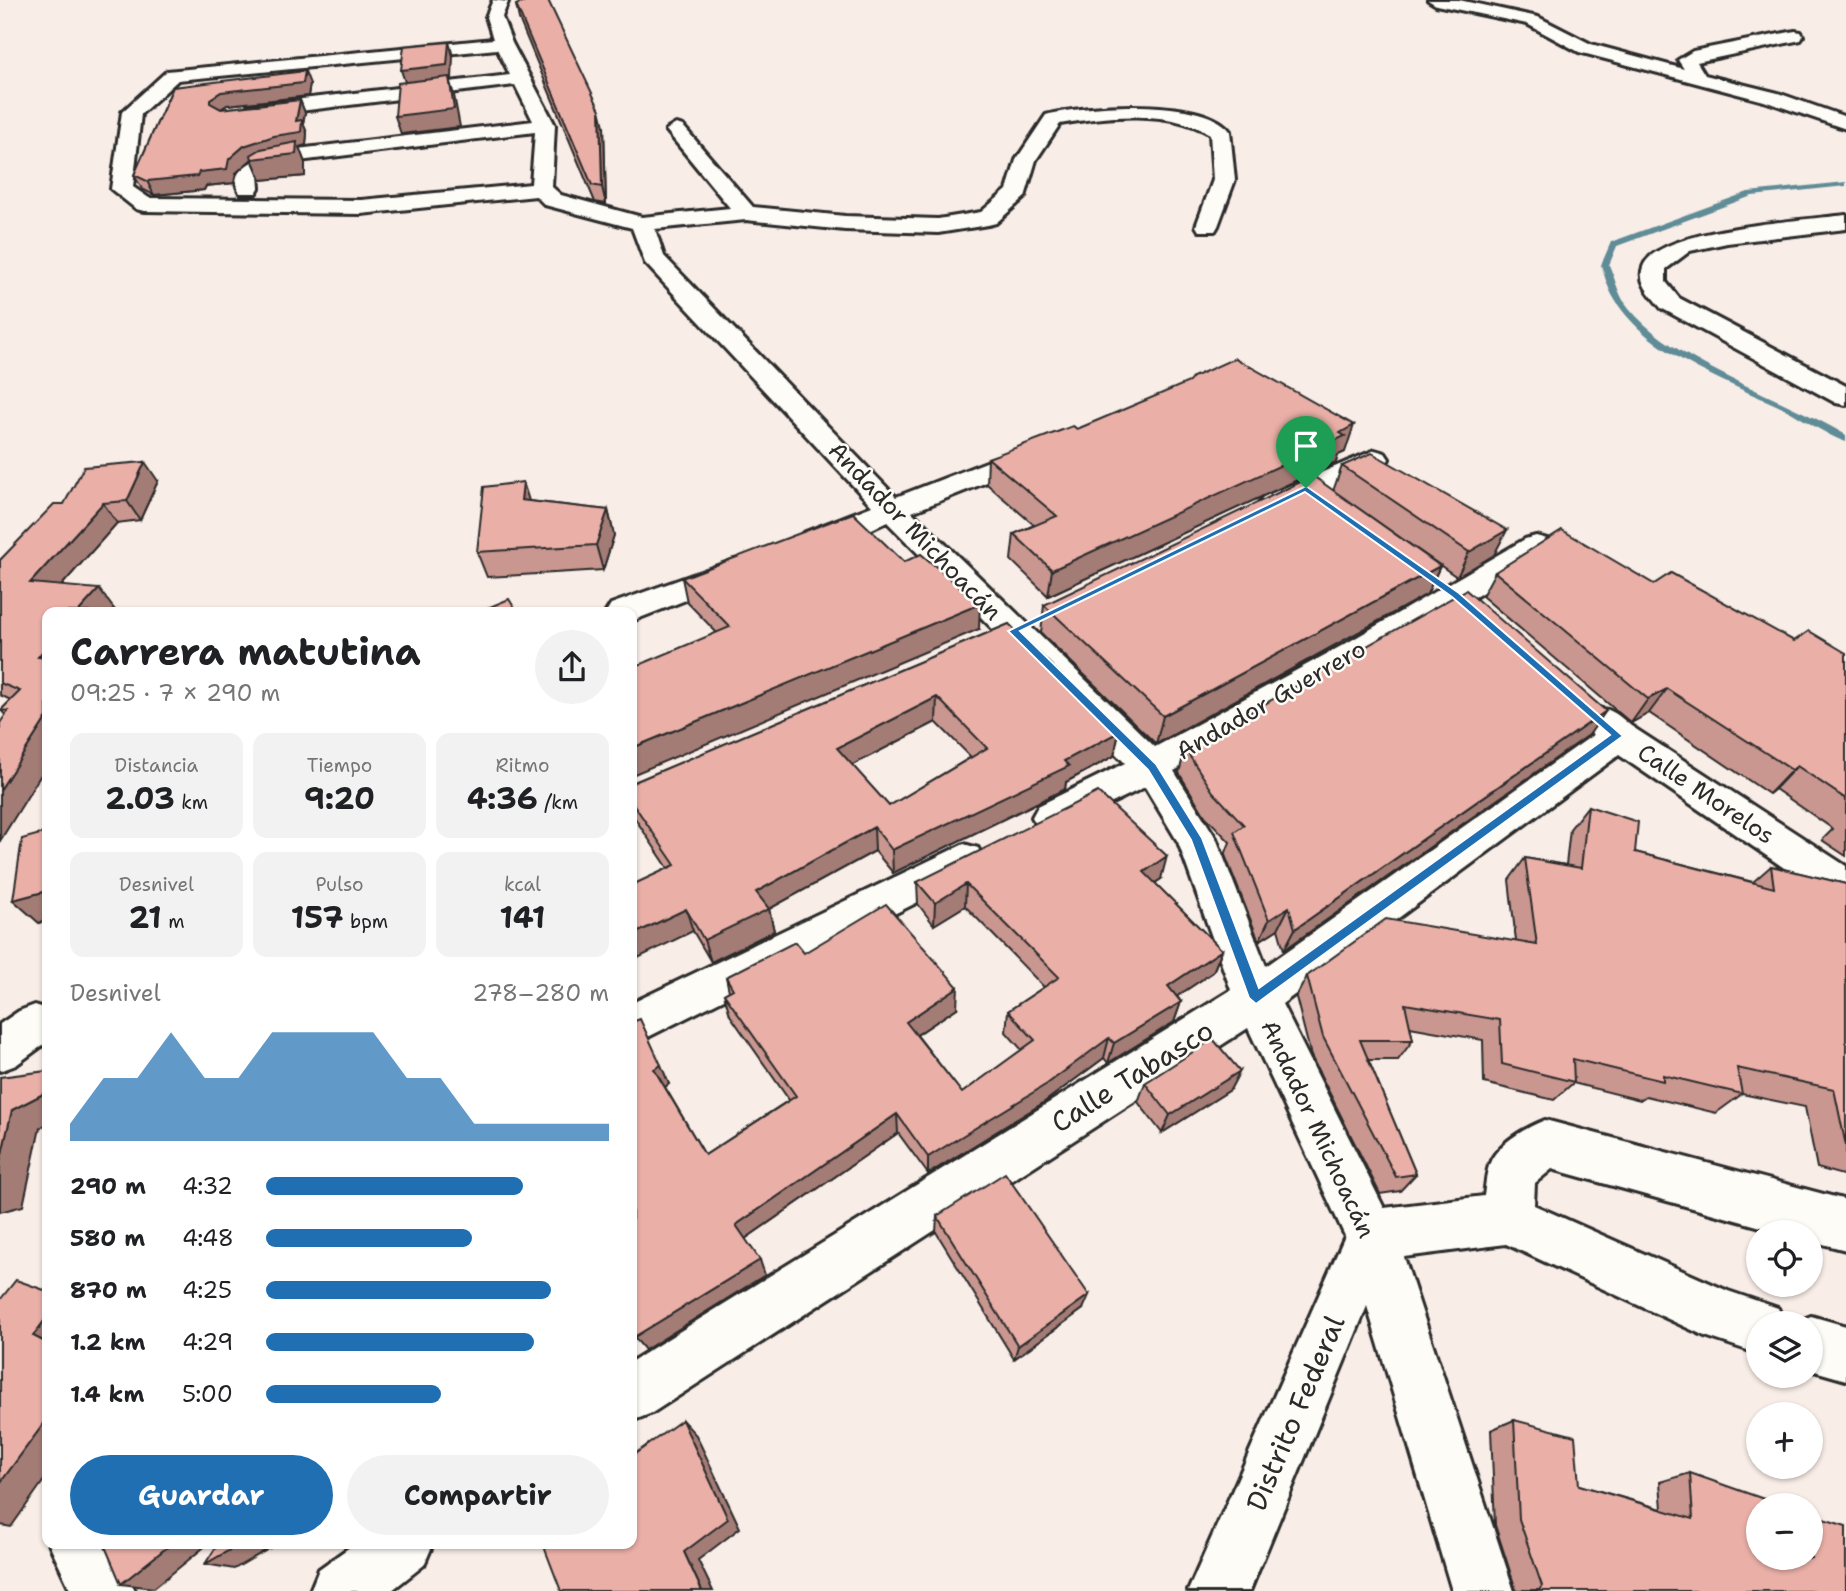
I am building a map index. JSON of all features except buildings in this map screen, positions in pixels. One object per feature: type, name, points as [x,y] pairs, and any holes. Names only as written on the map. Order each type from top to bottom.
[{"type":"street","points":[[1436,0],[1532,20],[1585,48],[1771,97],[1846,123]]},
{"type":"street","points":[[500,2],[494,17],[503,43],[545,125],[541,189]]},
{"type":"street","points":[[1698,79],[1687,60],[1699,55],[1795,36]]},
{"type":"street","points":[[503,43],[173,75],[132,112],[122,189],[144,204],[361,207],[541,189],[553,200],[642,224],[746,213],[845,223],[939,226],[988,218],[1017,192],[1026,160],[1053,119],[1113,111],[1176,115],[1209,122],[1220,131],[1224,180],[1207,226]]},
{"type":"street","points":[[228,114],[522,79]]},
{"type":"street","points":[[248,188],[248,173],[262,163],[289,156],[545,125]]},
{"type":"street","points":[[676,130],[746,213]]},
{"type":"street","points":[[1846,222],[1727,236],[1682,246],[1654,267],[1654,283],[1670,303],[1846,397]]},
{"type":"street","name":"Andador Michoacán","points":[[642,224],[653,258],[892,510],[1152,767],[1196,838],[1256,998],[1370,1235],[1483,1591]]},
{"type":"street","points":[[637,607],[1058,444]]},
{"type":"street","points":[[1245,518],[1306,488],[1375,459]]},
{"type":"street","points":[[1306,488],[1338,511]]},
{"type":"street","name":"Andador Guerrero","points":[[637,1023],[1152,767],[1456,595],[1536,546]]},
{"type":"street","points":[[1424,572],[1486,621]]},
{"type":"street","name":"Calle Morelos","points":[[1577,700],[1618,736],[1846,888]]},
{"type":"street","name":"Calle Tabasco","points":[[637,1390],[1256,998],[1618,736]]},
{"type":"street","points":[[1507,1219],[1512,1171],[1545,1144],[1846,1225]]},
{"type":"street","points":[[1370,1235],[1507,1219],[1724,1317],[1746,1323]]},
{"type":"street","name":"Distrito Federal","points":[[1219,1591],[1370,1235]]},
{"type":"street","points":[[1823,1346],[1846,1353]]},
{"type":"street","points":[[82,1549],[104,1591]]},
{"type":"street","points":[[341,1591],[396,1549]]},
{"type":"waterway","points":[[1846,184],[1751,194],[1614,244],[1605,265],[1614,291],[1622,304],[1644,327],[1670,347],[1846,439]]},
{"type":"route","points":[[1306,488],[1456,595],[1618,736],[1256,998],[1196,838],[1152,767],[1013,631],[1306,488]]}]
